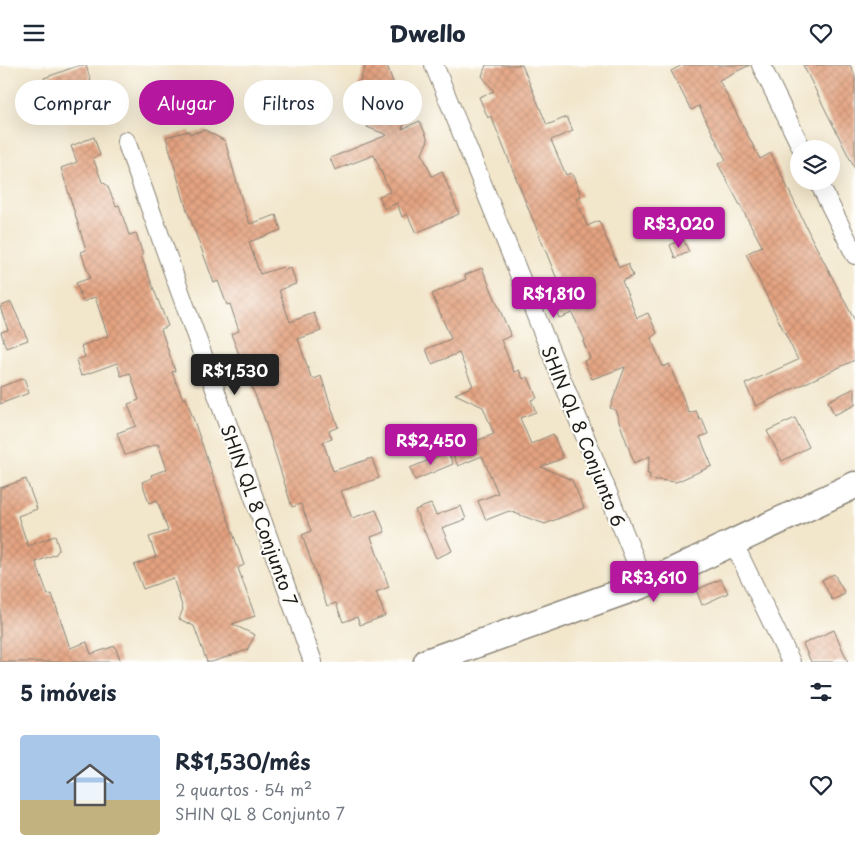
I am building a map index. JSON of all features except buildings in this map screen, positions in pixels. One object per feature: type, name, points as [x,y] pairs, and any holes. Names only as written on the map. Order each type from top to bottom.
[{"type":"street","name":"SHIN QL 8 Conjunto 6","points":[[434,65],[645,584]]},
{"type":"street","points":[[761,65],[798,140]]},
{"type":"street","name":"SHIN QL 8 Conjunto 7","points":[[126,141],[313,662]]},
{"type":"street","points":[[822,190],[855,255]]},
{"type":"street","points":[[427,662],[645,584],[734,544],[855,485]]},
{"type":"street","points":[[734,544],[791,662]]}]
